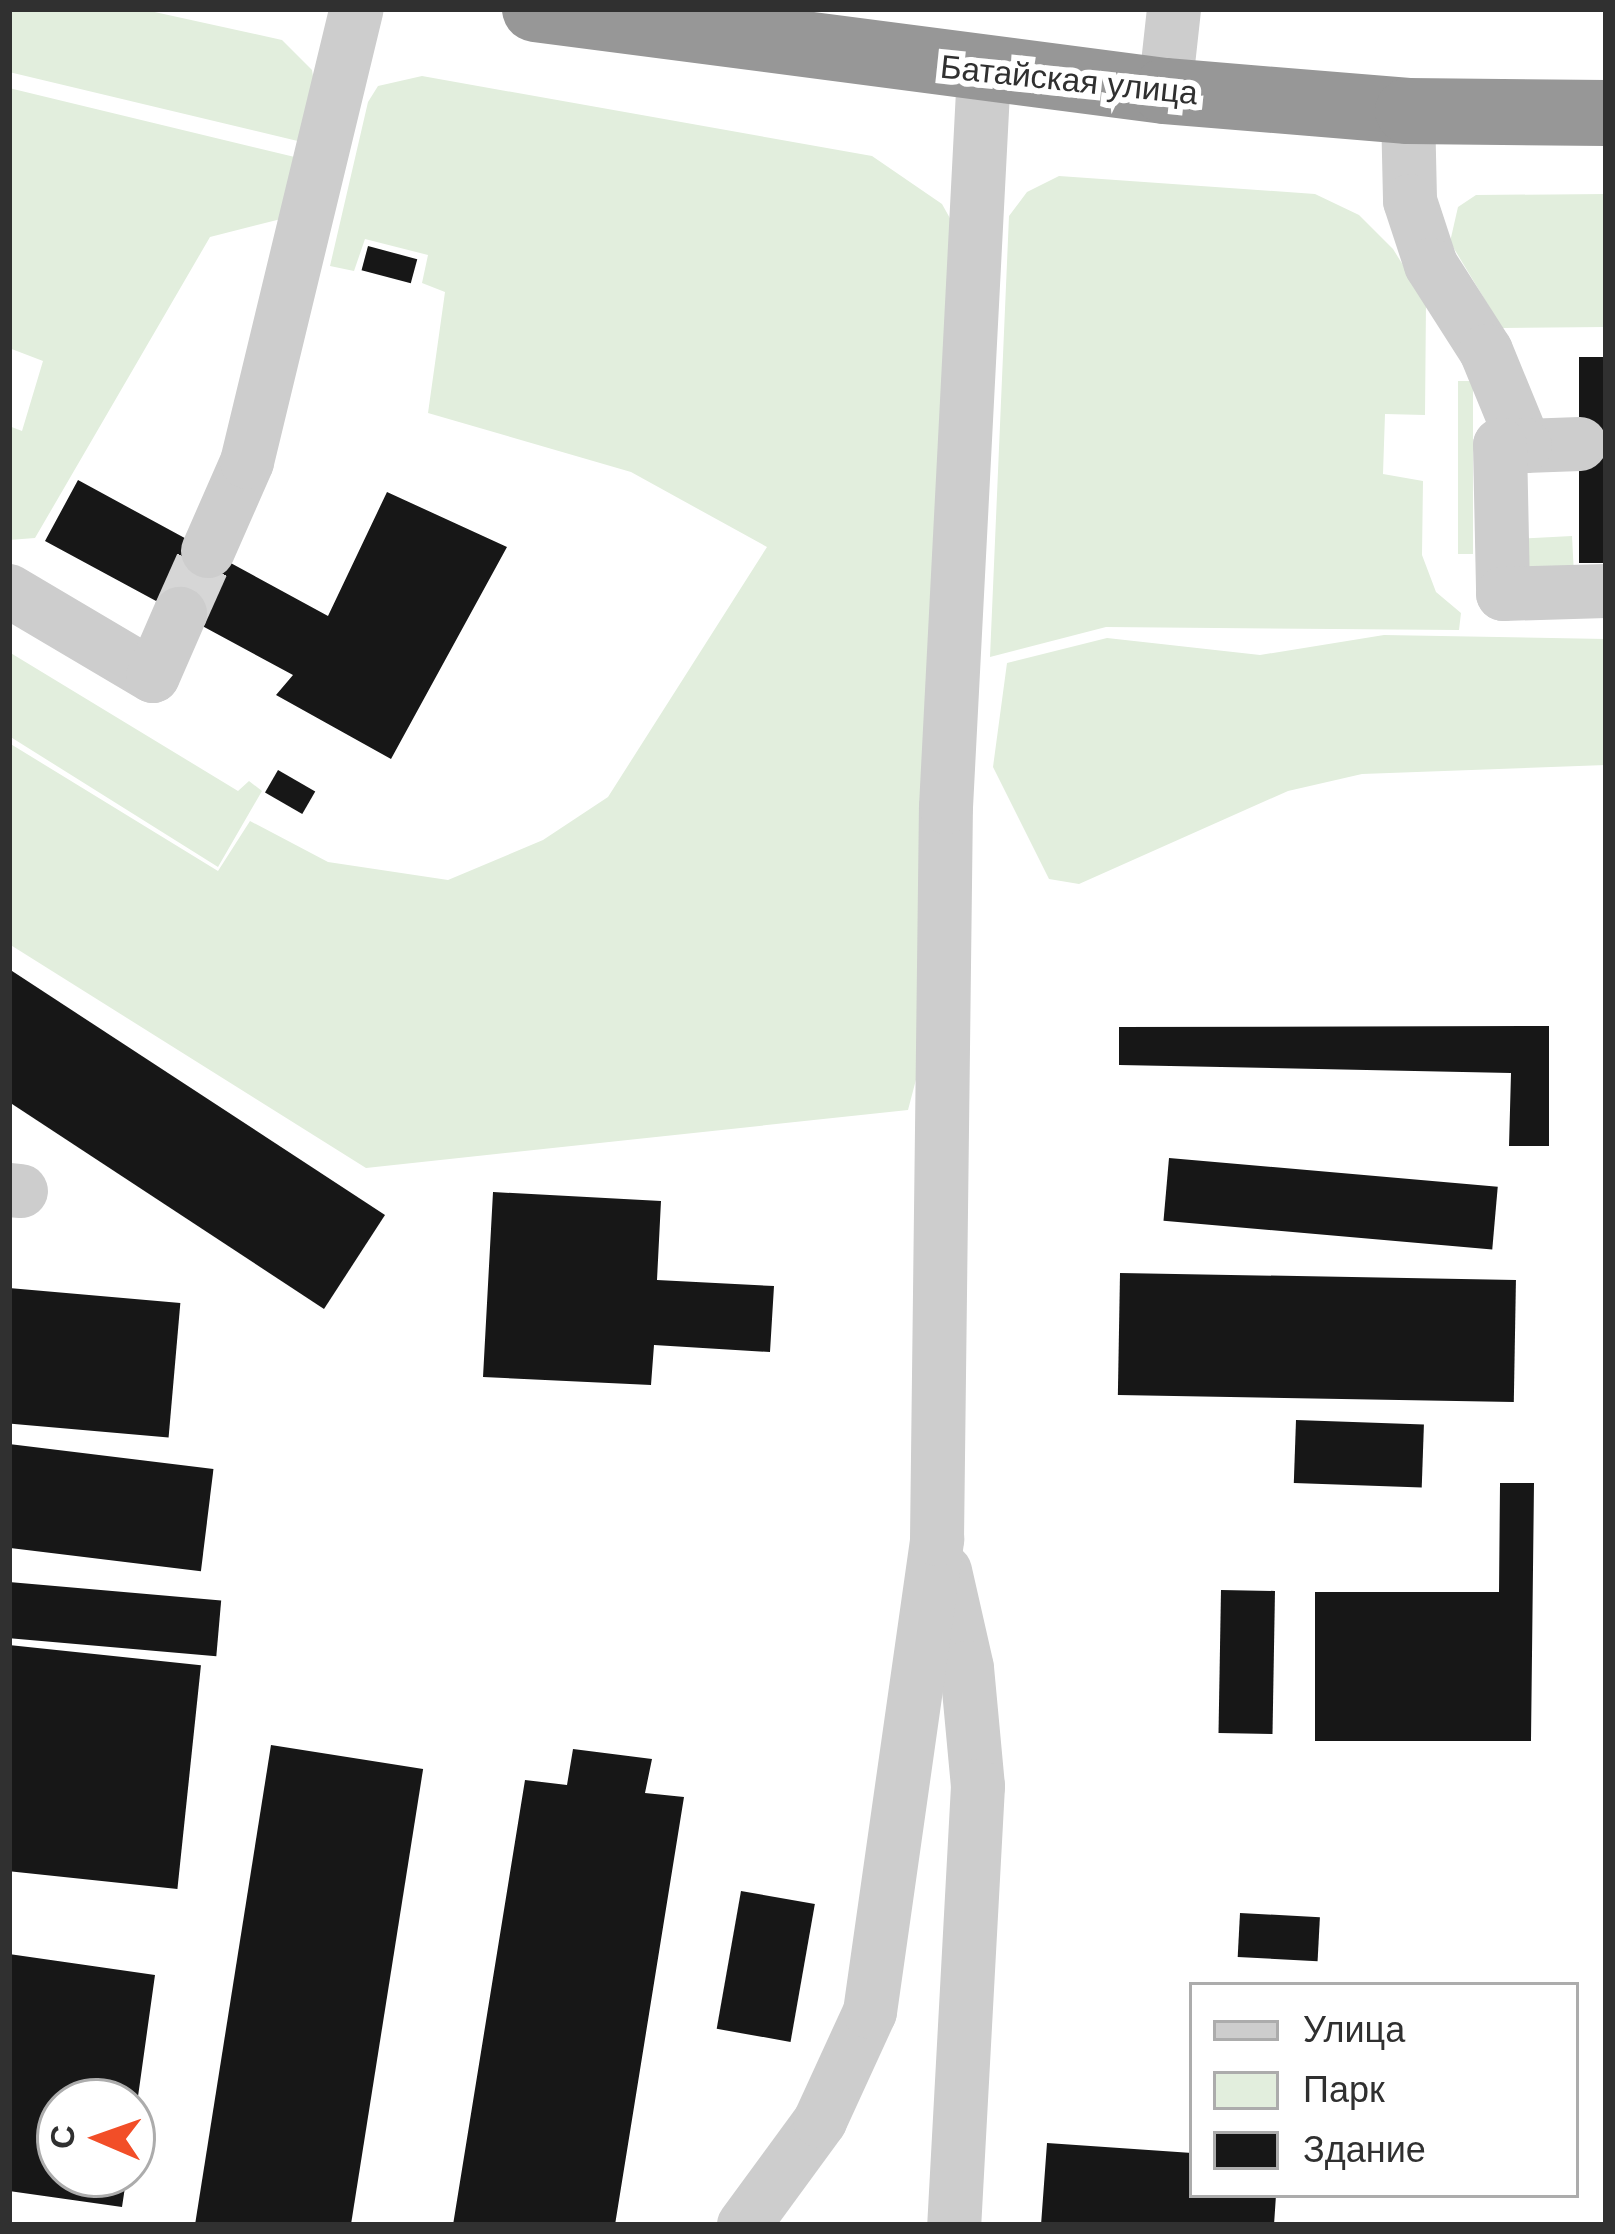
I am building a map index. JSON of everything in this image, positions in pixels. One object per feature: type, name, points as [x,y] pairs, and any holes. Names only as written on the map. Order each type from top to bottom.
[{"type":"highway","name":"Батайская улица","points":[[535,9],[837,31],[983,73],[1165,91],[1408,111],[1606,113]]},
{"type":"lane","points":[[208,550],[247,462],[356,9]]},
{"type":"lane","points":[[1165,91],[1174,9]]},
{"type":"lane","points":[[744,2225],[820,2121],[871,2012],[938,1539],[946,808],[983,73]]},
{"type":"lane","points":[[1408,111],[1410,201],[1432,265],[1486,351],[1526,446]]},
{"type":"lane","points":[[1580,444],[1500,446],[1503,594],[1606,591]]},
{"type":"lane","points":[[9,591],[153,676],[180,614]]},
{"type":"lane","points":[[938,1539],[967,1668],[978,1786],[954,2225]]},
{"type":"green space","points":[[9,9],[141,9],[282,40],[312,70],[317,100],[306,143],[9,72]]},
{"type":"green space","points":[[422,76],[872,156],[942,204],[961,238],[923,1053],[908,1110],[366,1168],[9,944],[9,743],[218,871],[250,821],[328,862],[448,880],[543,840],[608,797],[767,547],[631,472],[428,413],[445,292],[422,283],[428,255],[365,239],[354,271],[330,266],[368,102],[378,86]]},
{"type":"green space","points":[[9,88],[303,159],[289,217],[210,237],[35,538],[9,540],[9,426],[22,431],[43,361],[9,348]]},
{"type":"green space","points":[[1059,176],[1315,194],[1359,215],[1393,249],[1426,302],[1425,415],[1385,414],[1383,474],[1423,481],[1422,555],[1436,592],[1461,613],[1459,630],[1106,627],[990,657],[1009,216],[1027,192]]},
{"type":"green space","points":[[1606,194],[1606,327],[1502,328],[1450,242],[1458,207],[1476,195]]},
{"type":"green space","points":[[1458,381],[1473,381],[1473,554],[1458,554]]},
{"type":"green space","points":[[1572,536],[1574,572],[1524,575],[1522,539]]},
{"type":"green space","points":[[1384,635],[1606,639],[1606,765],[1362,774],[1288,791],[1079,884],[1049,879],[993,767],[1007,663],[1107,638],[1260,655]]},
{"type":"green space","points":[[9,652],[238,791],[249,781],[262,791],[218,867],[9,736]]},
{"type":"building","points":[[368,246],[417,259],[411,283],[362,270]]},
{"type":"building","points":[[1579,357],[1606,357],[1606,563],[1579,563]]},
{"type":"building","points":[[78,480],[328,616],[387,492],[507,547],[391,759],[276,695],[293,675],[45,541]]},
{"type":"building","points":[[278,770],[315,792],[302,814],[265,793]]},
{"type":"building","points":[[9,969],[385,1215],[324,1309],[9,1102]]},
{"type":"building","points":[[1549,1026],[1549,1146],[1509,1146],[1511,1073],[1119,1065],[1119,1027]]},
{"type":"building","points":[[1169,1158],[1498,1187],[1492,1250],[1164,1221]]},
{"type":"building","points":[[493,1192],[661,1201],[657,1280],[774,1286],[770,1352],[654,1345],[651,1385],[483,1377]]},
{"type":"building","points":[[1120,1273],[1516,1280],[1514,1402],[1118,1395]]},
{"type":"building","points":[[9,1288],[180,1303],[169,1437],[9,1424]]},
{"type":"building","points":[[1296,1420],[1424,1424],[1422,1487],[1294,1483]]},
{"type":"building","points":[[9,1444],[213,1469],[201,1571],[9,1548]]},
{"type":"building","points":[[1500,1483],[1534,1483],[1531,1741],[1315,1741],[1315,1592],[1499,1592]]},
{"type":"building","points":[[9,1582],[221,1601],[216,1656],[9,1638]]},
{"type":"building","points":[[1221,1590],[1275,1591],[1272,1734],[1219,1733]]},
{"type":"building","points":[[9,1645],[201,1665],[177,1889],[9,1871]]},
{"type":"building","points":[[271,1745],[423,1769],[351,2225],[195,2224]]},
{"type":"building","points":[[573,1749],[652,1759],[645,1793],[684,1797],[615,2225],[453,2225],[525,1780],[567,1785]]},
{"type":"building","points":[[741,1891],[815,1904],[791,2042],[717,2029]]},
{"type":"building","points":[[1240,1913],[1320,1917],[1318,1961],[1238,1957]]},
{"type":"building","points":[[9,1954],[155,1975],[141,2078],[36,2078],[36,2195],[9,2191]]},
{"type":"building","points":[[1047,2143],[1189,2153],[1189,2198],[1276,2198],[1274,2225],[1041,2225]]},
{"type":"building","points":[[58,2198],[123,2198],[122,2207]]},
{"type":"tunnel","points":[[180,614],[208,551]]}]
